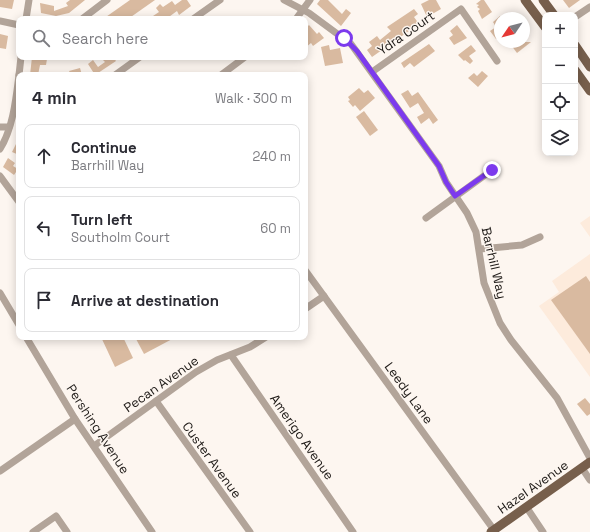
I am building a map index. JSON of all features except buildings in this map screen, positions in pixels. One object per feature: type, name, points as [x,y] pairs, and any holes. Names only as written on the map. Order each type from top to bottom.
[{"type":"main road","points":[[525,0],[542,23]]},
{"type":"main road","points":[[543,0],[552,12]]},
{"type":"main road","points":[[577,48],[590,67]]},
{"type":"main road","points":[[578,74],[590,91]]},
{"type":"main road","name":"Hazel Avenue","points":[[492,531],[590,462]]},
{"type":"street","points":[[26,16],[29,0]]},
{"type":"street","points":[[86,16],[107,0]]},
{"type":"street","points":[[197,16],[220,0]]},
{"type":"street","name":"Barrhill Way","points":[[284,0],[304,10],[344,38],[357,51],[439,166],[446,182],[472,223],[480,249],[484,283],[491,304],[500,322],[511,340],[557,398],[590,458]]},
{"type":"street","points":[[299,16],[310,0]]},
{"type":"street","points":[[578,15],[590,7]]},
{"type":"street","name":"Ydra Court","points":[[372,72],[461,9],[497,61]]},
{"type":"street","points":[[0,21],[16,24]]},
{"type":"street","points":[[20,72],[22,60]]},
{"type":"street","points":[[119,72],[136,60]]},
{"type":"street","points":[[224,72],[241,60]]},
{"type":"street","points":[[0,149],[9,127],[16,99]]},
{"type":"street","points":[[0,126],[9,127]]},
{"type":"street","points":[[426,218],[492,170]]},
{"type":"street","points":[[0,176],[16,198]]},
{"type":"street","points":[[480,249],[522,245],[540,237]]},
{"type":"street","name":"Leedy Lane","points":[[308,274],[492,531]]},
{"type":"street","points":[[0,293],[16,320]]},
{"type":"street","points":[[308,307],[324,296]]},
{"type":"street","name":"Pershing Avenue","points":[[28,340],[75,418],[152,532]]},
{"type":"street","name":"Pecan Avenue","points":[[94,446],[196,372],[250,347],[261,340]]},
{"type":"street","name":"Amerigo Avenue","points":[[231,355],[353,532]]},
{"type":"street","name":"Custer Avenue","points":[[156,401],[250,532]]},
{"type":"street","points":[[0,471],[75,418]]},
{"type":"street","points":[[582,468],[590,480]]},
{"type":"street","points":[[526,508],[543,532]]},
{"type":"street","points":[[33,532],[56,516],[67,532]]},
{"type":"shaded area","points":[[590,216],[590,237],[580,223]]},
{"type":"shaded area","points":[[590,254],[590,377],[539,306],[559,292],[552,281]]},
{"type":"route","points":[[344,38],[357,51],[439,166],[443,178],[455,196],[492,170]]}]
